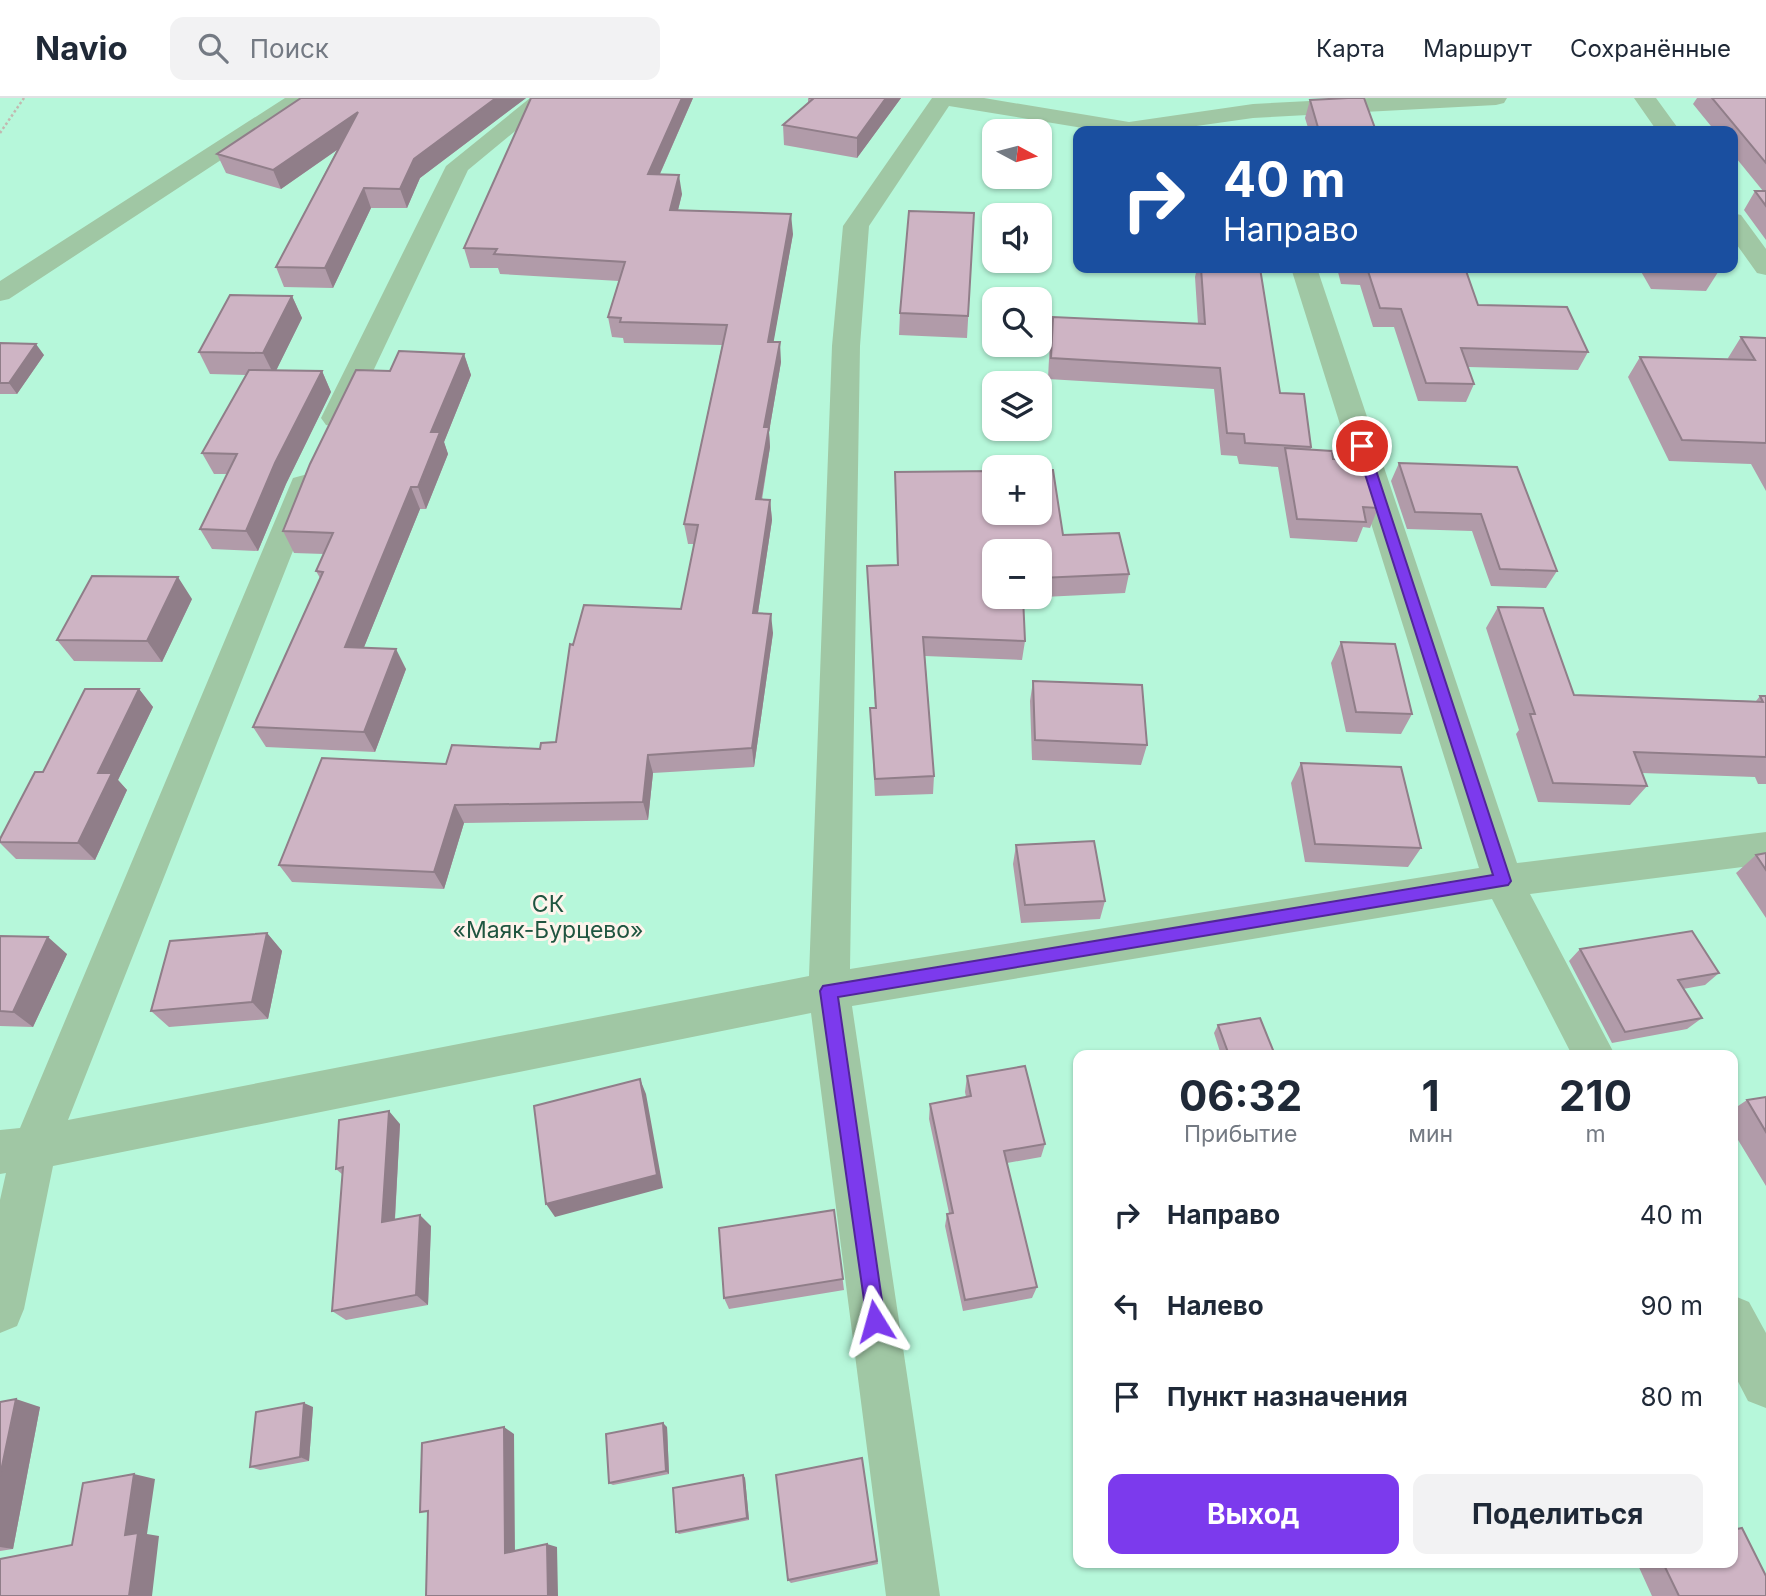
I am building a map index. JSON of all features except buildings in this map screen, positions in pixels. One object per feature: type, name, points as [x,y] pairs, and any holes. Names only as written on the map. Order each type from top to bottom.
[{"type":"street","points":[[0,293],[300,98]]},
{"type":"street","points":[[0,1309],[17,1150],[318,455],[458,166],[544,98]]},
{"type":"street","points":[[913,1596],[829,991],[846,346],[856,226],[943,98],[1111,126]]},
{"type":"street","points":[[1177,126],[1496,98]]},
{"type":"street","points":[[1645,98],[1665,126]]},
{"type":"street","points":[[1738,228],[1766,267]]},
{"type":"street","points":[[1306,273],[1503,881],[1591,1050]]},
{"type":"street","points":[[17,1150],[829,991],[1503,881],[1766,848]]},
{"type":"street","points":[[1738,1330],[1766,1383]]},
{"type":"path","points":[[0,133],[24,98]]},
{"type":"green space","name":"СК «Маяк-Бурцево»","points":[[0,98],[1766,98],[1766,1596],[0,1596]]},
{"type":"route","points":[[875,1321],[829,991],[1503,881],[1362,446]]}]
